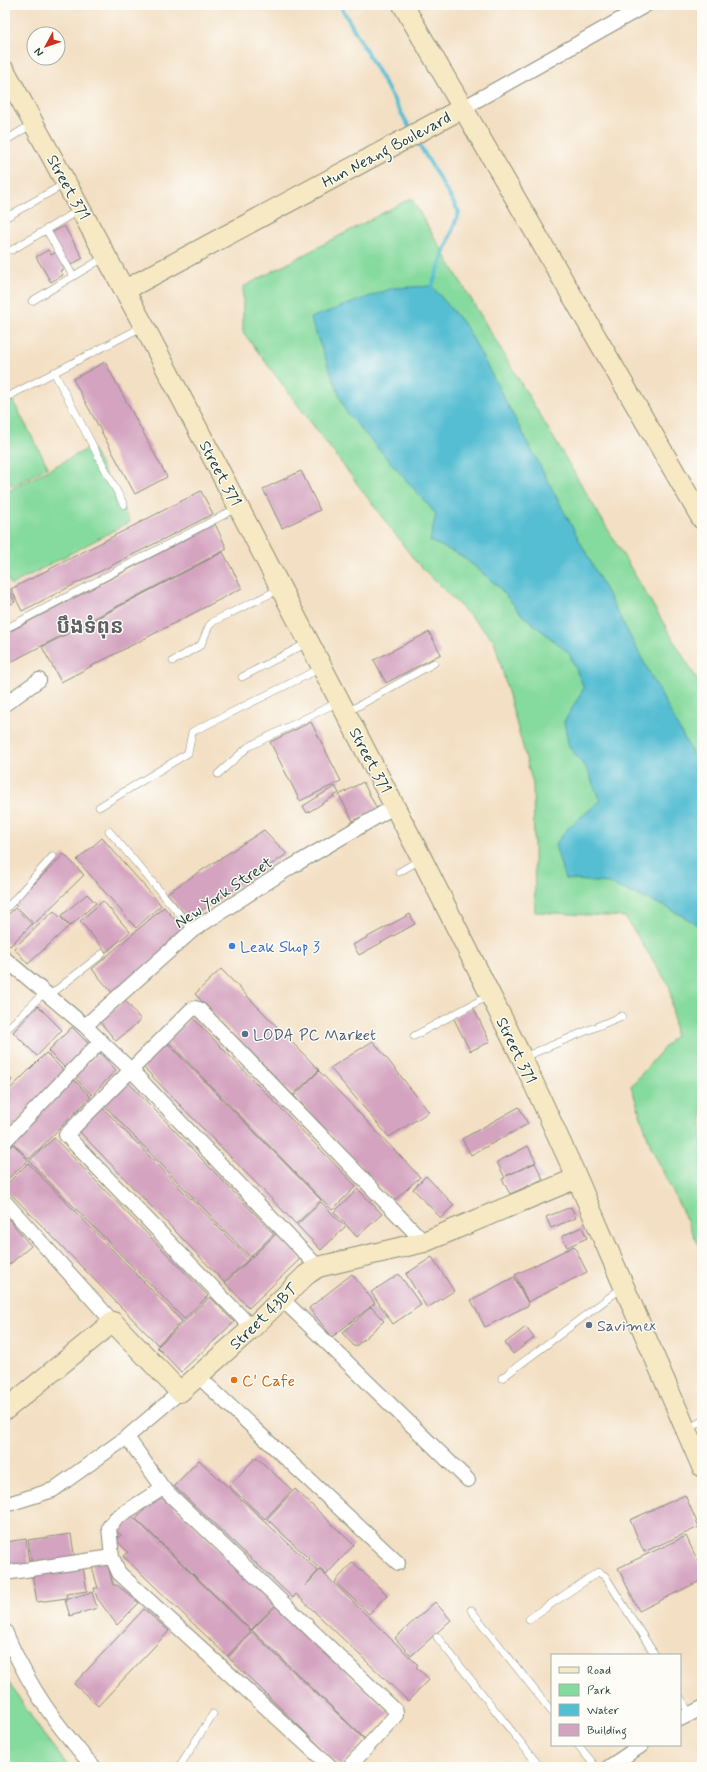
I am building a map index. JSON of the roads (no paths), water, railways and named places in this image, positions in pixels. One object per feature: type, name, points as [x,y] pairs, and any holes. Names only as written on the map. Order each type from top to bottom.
[{"type":"main road","points":[[403,5],[702,519]]},
{"type":"main road","name":"Street 371","points":[[5,71],[107,256],[239,506],[395,806],[522,1058],[577,1178],[623,1287],[694,1426],[702,1467]]},
{"type":"main road","name":"Hun Neang Boulevard","points":[[125,290],[463,108]]},
{"type":"main road","name":"Street 43BT","points":[[180,1392],[199,1377],[252,1328],[306,1275],[318,1267],[424,1242],[577,1178]]},
{"type":"main road","points":[[5,1410],[113,1322],[180,1392]]},
{"type":"street","name":"Hun Neang Boulevard","points":[[463,108],[646,5]]},
{"type":"street","points":[[5,704],[39,680]]},
{"type":"street","name":"New York Street","points":[[85,1026],[193,930],[290,867],[395,806]]},
{"type":"street","points":[[5,959],[85,1026],[131,1070],[318,1267]]},
{"type":"street","points":[[252,1328],[66,1135],[191,1010],[195,1008],[199,1009],[424,1242]]},
{"type":"street","points":[[5,1141],[101,1041]]},
{"type":"street","points":[[6,1206],[113,1322]]},
{"type":"street","points":[[282,1299],[468,1480]]},
{"type":"street","points":[[199,1377],[398,1563]]},
{"type":"street","points":[[5,1505],[53,1490],[127,1437],[180,1392]]},
{"type":"street","points":[[127,1437],[163,1488],[396,1711],[396,1715],[349,1767]]},
{"type":"street","points":[[163,1488],[112,1522],[109,1531],[112,1557],[122,1577],[331,1767]]},
{"type":"street","points":[[5,1573],[112,1557]]},
{"type":"street","points":[[5,1631],[14,1653],[41,1702],[94,1767]]},
{"type":"street","points":[[609,1767],[640,1746]]},
{"type":"lane","points":[[5,141],[34,123]]},
{"type":"lane","points":[[5,218],[67,182]]},
{"type":"lane","points":[[12,250],[81,209]]},
{"type":"lane","points":[[46,229],[73,276]]},
{"type":"lane","points":[[32,301],[107,256]]},
{"type":"lane","points":[[5,398],[144,326]]},
{"type":"lane","points":[[54,372],[124,505]]},
{"type":"lane","points":[[5,629],[239,506]]},
{"type":"lane","points":[[173,661],[201,645],[209,626],[214,621],[281,588]]},
{"type":"lane","points":[[242,677],[309,642]]},
{"type":"lane","points":[[218,774],[248,747],[343,707],[434,663]]},
{"type":"lane","points":[[99,807],[188,753],[192,732],[323,668]]},
{"type":"lane","points":[[109,831],[193,930]]},
{"type":"lane","points":[[5,910],[54,856]]},
{"type":"lane","points":[[399,872],[422,859]]},
{"type":"lane","points":[[5,1031],[47,993],[102,954]]},
{"type":"lane","points":[[414,1036],[490,995]]},
{"type":"lane","points":[[522,1058],[622,1016]]},
{"type":"lane","points":[[502,1378],[623,1287]]},
{"type":"lane","points":[[529,1619],[598,1572],[601,1572],[654,1654]]},
{"type":"lane","points":[[471,1610],[551,1711]]},
{"type":"lane","points":[[437,1638],[540,1767]]},
{"type":"lane","points":[[681,1699],[690,1713]]},
{"type":"lane","points":[[179,1767],[213,1714]]},
{"type":"lane","points":[[579,1746],[596,1767]]},
{"type":"water","points":[[432,286],[467,328],[702,772],[702,927],[668,908],[608,883],[565,879],[555,845],[567,829],[600,801],[587,769],[569,747],[564,722],[584,688],[569,653],[521,614],[498,586],[462,556],[430,541],[436,514],[346,412],[310,318],[393,288]]},
{"type":"waterway","points":[[340,5],[411,130]]},
{"type":"waterway","points":[[416,139],[459,212],[432,286]]},
{"type":"place","name":"Leak Shop 3","points":[[232,946]]},
{"type":"place","name":"LODA PC Market","points":[[245,1034]]},
{"type":"place","name":"Savimex","points":[[589,1325]]},
{"type":"place","name":"C' Cafe","points":[[234,1380]]},
{"type":"district","name":"បឹងទំពុន","points":[[90,626]]}]
